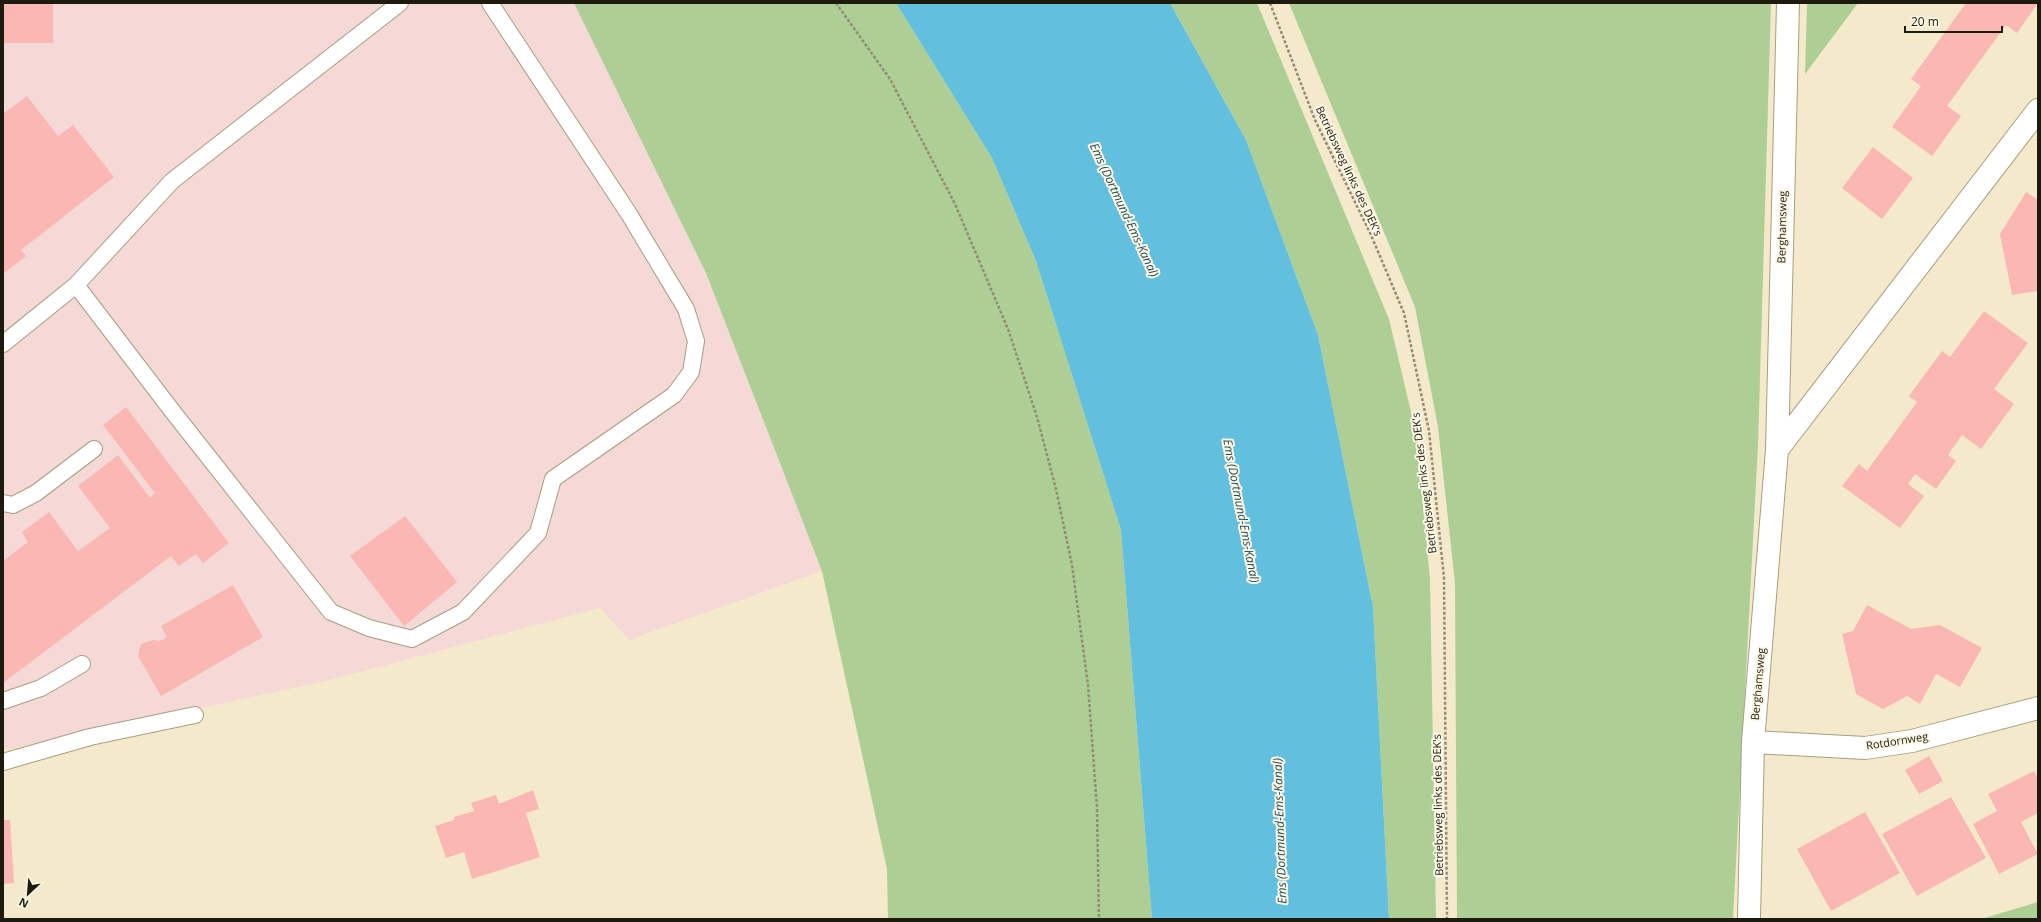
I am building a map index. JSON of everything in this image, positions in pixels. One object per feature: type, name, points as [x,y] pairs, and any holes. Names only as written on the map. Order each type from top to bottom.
[{"type":"street","name":"Berghamsweg","points":[[1749,919],[1753,742],[1777,450],[1788,3]]},
{"type":"street","points":[[1777,450],[2038,111]]},
{"type":"street","name":"Rotdornweg","points":[[1753,742],[1865,748],[1912,741],[2038,708]]},
{"type":"lane","points":[[3,344],[76,285],[172,180],[400,3]]},
{"type":"lane","points":[[76,285],[173,412],[331,612],[369,628],[412,639],[463,612],[538,533],[553,479],[674,395],[691,372],[696,341],[686,309],[629,214],[490,3]]},
{"type":"lane","points":[[3,503],[13,504],[36,493],[94,449]]},
{"type":"lane","points":[[3,701],[41,688],[82,664]]},
{"type":"lane","points":[[3,762],[90,737],[195,715]]},
{"type":"path","points":[[836,3],[890,79],[955,204],[1008,329],[1037,417],[1056,489],[1072,565],[1087,677],[1097,808],[1099,919]]},
{"type":"path","name":"Betriebsweg links des DEK's","points":[[1270,3],[1315,120],[1371,235],[1404,313],[1428,431],[1444,578],[1447,919]]},
{"type":"shaded area","points":[[3,3],[574,3],[706,273],[822,571],[629,640],[600,608],[322,682],[3,750]]},
{"type":"green space","points":[[574,3],[896,3],[992,158],[1036,261],[1121,530],[1152,919],[888,919],[887,869],[822,571],[706,273]]},
{"type":"green space","points":[[1170,3],[1257,3],[1389,319],[1416,433],[1430,579],[1436,919],[1389,919],[1373,607],[1318,335],[1246,140]]},
{"type":"green space","points":[[1289,3],[1771,3],[1758,445],[1733,919],[1457,919],[1455,583],[1438,427],[1415,307]]},
{"type":"green space","points":[[1807,3],[1858,3],[1805,74]]},
{"type":"green space","points":[[2038,902],[2038,919],[1981,919]]},
{"type":"water","name":"Ems (Dortmund-Ems-Kanal)","points":[[896,3],[1170,3],[1246,140],[1318,335],[1373,607],[1389,919],[1152,919],[1121,530],[1036,261],[992,158]]},
{"type":"building","points":[[3,3],[53,3],[53,43],[3,43]]},
{"type":"building","points":[[1966,3],[2038,3],[2017,33],[2006,25],[1947,106],[1961,116],[1932,156],[1892,127],[1921,86],[1911,79]]},
{"type":"building","points":[[27,96],[58,136],[73,125],[114,177],[21,250],[26,256],[3,274],[3,114]]},
{"type":"building","points":[[1873,147],[1913,178],[1882,219],[1842,188]]},
{"type":"building","points":[[2026,192],[2038,200],[2038,291],[2012,295],[2000,234]]},
{"type":"building","points":[[1984,311],[2028,343],[1994,389],[2014,404],[1981,449],[1962,435],[1948,455],[1956,461],[1936,489],[1915,474],[1908,484],[1924,496],[1900,528],[1842,486],[1859,464],[1867,471],[1917,402],[1909,396],[1942,351],[1950,357]]},
{"type":"building","points":[[126,407],[229,543],[203,563],[196,554],[179,566],[171,556],[3,683],[3,561],[28,542],[22,532],[49,512],[78,551],[110,528],[78,486],[118,455],[150,498],[155,493],[103,425]]},
{"type":"building","points":[[405,516],[457,582],[404,626],[350,556]]},
{"type":"building","points":[[233,585],[263,637],[161,696],[138,656],[141,644],[153,640],[160,641],[167,637],[161,626]]},
{"type":"building","points":[[1867,605],[1911,629],[1940,625],[1982,648],[1960,687],[1936,674],[1920,704],[1907,696],[1883,709],[1856,694],[1842,634],[1853,631]]},
{"type":"building","points":[[1929,756],[1943,781],[1919,794],[1905,770]]},
{"type":"building","points":[[2034,771],[2038,779],[2038,813],[2021,822],[2038,854],[1999,874],[1973,824],[1997,811],[1988,794]]},
{"type":"building","points":[[533,790],[539,809],[526,813],[540,857],[472,879],[464,852],[446,858],[435,826],[454,820],[454,817],[474,811],[471,803],[496,795],[499,804]]},
{"type":"building","points":[[1951,797],[1986,858],[1917,896],[1882,834]]},
{"type":"building","points":[[1865,812],[1900,873],[1831,911],[1797,849]]},
{"type":"building","points":[[3,820],[10,820],[14,883],[3,884]]}]
